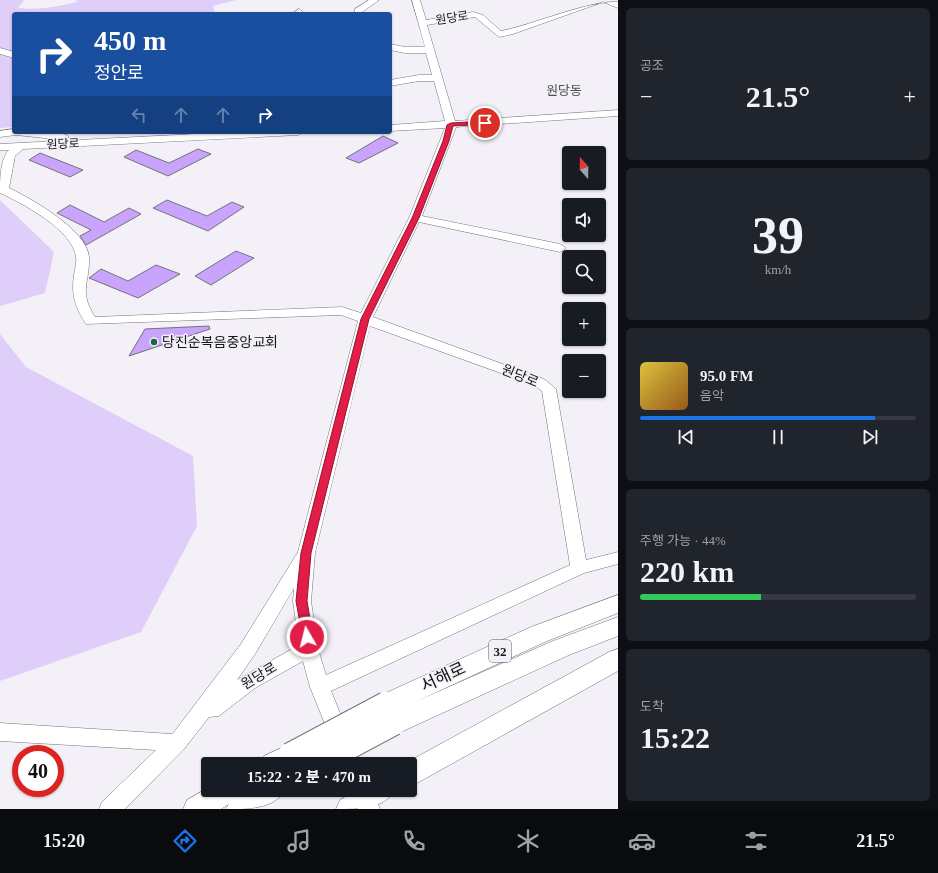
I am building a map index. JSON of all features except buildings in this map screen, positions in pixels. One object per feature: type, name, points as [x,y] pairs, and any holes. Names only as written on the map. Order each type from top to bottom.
[{"type":"main road","name":"서해로","points":[[327,757],[390,714],[539,634],[618,604]]},
{"type":"main road","name":"서해로","points":[[289,757],[390,714],[618,626]]},
{"type":"main road","points":[[417,770],[618,659]]},
{"type":"main road","points":[[196,809],[216,797]]},
{"type":"main road","points":[[240,809],[260,797]]},
{"type":"street","points":[[358,11],[375,0]]},
{"type":"street","name":"원당로","points":[[416,0],[448,118]]},
{"type":"street","points":[[604,0],[618,5]]},
{"type":"street","name":"원당로","points":[[422,23],[444,20],[466,14],[477,15],[499,34],[510,32],[604,0]]},
{"type":"street","points":[[392,47],[405,50],[429,50]]},
{"type":"street","points":[[0,52],[12,55]]},
{"type":"street","points":[[392,83],[419,78],[437,78]]},
{"type":"street","points":[[392,128],[412,127],[448,118],[497,122],[618,113]]},
{"type":"street","points":[[348,757],[320,687],[309,649],[302,601],[306,553],[365,319],[415,218],[446,141],[448,118]]},
{"type":"street","points":[[446,141],[497,122]]},
{"type":"street","points":[[412,127],[433,133],[446,141]]},
{"type":"street","points":[[0,134],[12,132]]},
{"type":"street","points":[[36,134],[80,139],[132,136],[134,134]]},
{"type":"street","name":"원당로","points":[[0,147],[147,135],[197,134]]},
{"type":"street","name":"원당로","points":[[20,146],[10,156],[3,190],[18,196],[61,226],[77,243],[83,256],[77,295],[79,304],[91,321],[342,311],[539,382],[549,388],[579,568]]},
{"type":"street","points":[[415,218],[560,248]]},
{"type":"street","points":[[0,732],[176,743],[215,695],[248,649],[306,553]]},
{"type":"street","points":[[320,687],[579,568],[618,558]]},
{"type":"street","name":"원당로","points":[[110,809],[133,788],[176,743],[224,699],[248,682],[309,649]]},
{"type":"shaded area","points":[[0,0],[22,0],[24,1],[18,8],[33,9],[48,8],[77,2],[76,0],[236,0],[213,6],[214,12],[12,12],[12,127],[0,128]]},
{"type":"shaded area","points":[[0,200],[54,252],[45,293],[0,306]]},
{"type":"shaded area","points":[[0,334],[26,367],[193,456],[197,526],[141,632],[0,681]]},
{"type":"place","name":"당진순복음중앙교회","points":[[154,342]]},
{"type":"district","name":"원당동","points":[[564,90]]},
{"type":"route","points":[[307,637],[302,601],[306,553],[365,319],[415,218],[451,125],[485,123]]}]
